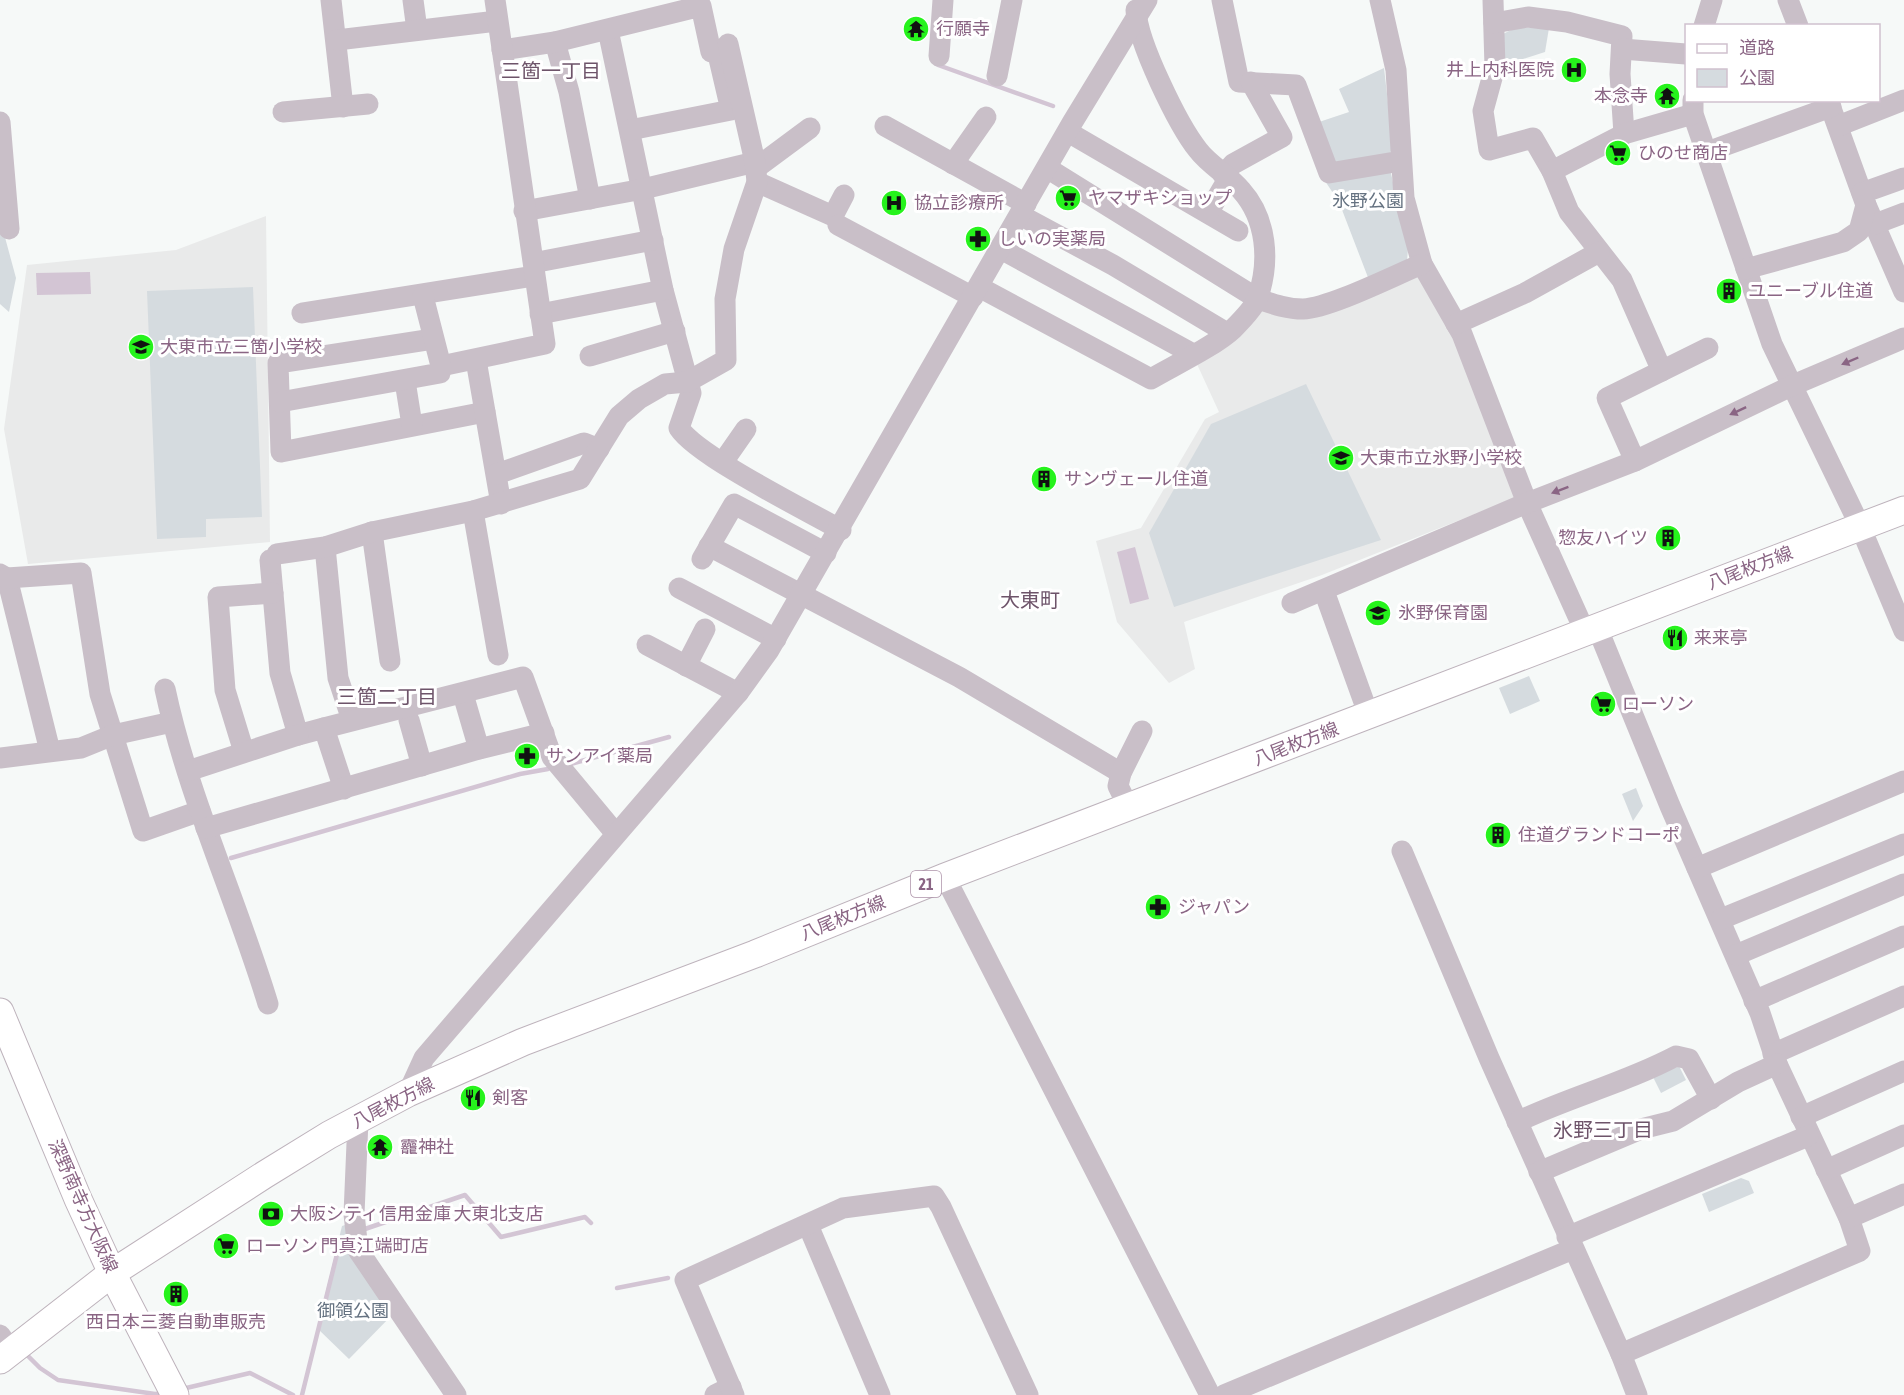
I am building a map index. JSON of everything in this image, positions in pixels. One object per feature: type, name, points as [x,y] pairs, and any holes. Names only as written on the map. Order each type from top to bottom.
[{"type":"main road","name":"八尾枚方線","points":[[4,1349],[112,1273],[264,1175],[408,1093],[523,1042],[755,954],[945,877],[1904,510]]},
{"type":"main road","name":"深野南寺方大阪線","points":[[0,1012],[6,1043],[112,1273],[175,1395]]},
{"type":"street","points":[[331,0],[343,107]]},
{"type":"street","points":[[413,0],[417,30]]},
{"type":"street","points":[[939,56],[943,0]]},
{"type":"street","points":[[997,76],[1012,0]]},
{"type":"street","points":[[408,1093],[424,1058],[738,693],[776,639],[841,530],[1136,9],[1146,0]]},
{"type":"street","points":[[1222,0],[1239,82],[1296,85],[1329,173],[1401,161]]},
{"type":"street","points":[[1380,0],[1396,70],[1404,198],[1422,264],[1467,345],[1527,503],[1591,629],[1721,918],[1775,1059],[1849,1218],[1860,1251],[1621,1354]]},
{"type":"street","points":[[1493,0],[1496,67],[1483,111],[1489,150],[1533,138],[1552,171],[1569,212],[1622,280],[1662,371]]},
{"type":"street","points":[[1705,24],[1712,0]]},
{"type":"street","points":[[1788,0],[1797,24]]},
{"type":"street","points":[[502,50],[555,42],[701,6],[711,52],[717,50],[731,110],[630,130]]},
{"type":"street","points":[[838,225],[1151,380],[1227,333],[1258,299],[1265,238],[1256,209],[1240,188],[1225,177],[1197,149],[1159,80],[1140,34],[1136,9]]},
{"type":"street","points":[[337,40],[417,30],[496,10],[545,313],[546,344],[441,366]]},
{"type":"street","points":[[1494,23],[1528,16],[1567,22],[1622,36],[1620,74],[1624,134]]},
{"type":"street","points":[[608,30],[663,290],[691,393],[679,428],[685,438],[723,462],[841,530]]},
{"type":"street","points":[[555,42],[569,92],[590,199]]},
{"type":"street","points":[[298,735],[280,673],[273,593],[273,557],[325,547],[372,532],[501,504],[580,479],[620,416],[639,399],[665,384],[687,382],[726,360],[726,289],[734,249],[756,171],[728,44]]},
{"type":"street","points":[[1622,49],[1685,54]]},
{"type":"street","points":[[1208,213],[1233,164],[1282,137],[1251,82]]},
{"type":"street","points":[[1707,152],[1832,111],[1904,100]]},
{"type":"street","points":[[283,112],[368,105]]},
{"type":"street","points":[[1552,171],[1624,134],[1693,107],[1772,344],[1860,526],[1904,631]]},
{"type":"street","points":[[1832,111],[1864,199],[1904,292]]},
{"type":"street","points":[[953,164],[986,117]]},
{"type":"street","points":[[0,122],[9,229]]},
{"type":"street","points":[[885,126],[953,164],[1113,265],[1227,333]]},
{"type":"street","points":[[529,212],[643,189],[756,171],[810,128]]},
{"type":"street","points":[[1068,132],[1238,231]]},
{"type":"street","points":[[1047,168],[1258,299],[1286,308],[1306,309],[1422,264]]},
{"type":"street","points":[[756,171],[833,216],[844,195]]},
{"type":"street","points":[[1864,199],[1904,178]]},
{"type":"street","points":[[1746,269],[1843,242],[1859,231],[1864,199]]},
{"type":"street","points":[[1875,224],[1904,213]]},
{"type":"street","points":[[302,313],[423,296],[653,240]]},
{"type":"street","points":[[1001,249],[1193,354]]},
{"type":"street","points":[[1456,324],[1525,293],[1599,252]]},
{"type":"street","points":[[545,313],[663,290]]},
{"type":"street","points":[[280,402],[440,373],[441,366],[423,296]]},
{"type":"street","points":[[590,356],[675,331]]},
{"type":"street","points":[[1292,603],[1527,503],[1635,461],[1791,386],[1904,338]]},
{"type":"street","points":[[433,339],[278,363],[281,452],[485,412]]},
{"type":"street","points":[[1635,461],[1607,398],[1708,348]]},
{"type":"street","points":[[476,360],[501,504]]},
{"type":"street","points":[[405,381],[412,425]]},
{"type":"street","points":[[723,462],[746,429]]},
{"type":"street","points":[[497,474],[584,444],[599,449]]},
{"type":"street","points":[[826,553],[734,504],[706,552],[801,595],[959,677],[1121,773]]},
{"type":"street","points":[[473,511],[473,546],[485,624],[498,655]]},
{"type":"street","points":[[372,532],[375,600],[384,650]]},
{"type":"street","points":[[325,547],[338,678],[352,720]]},
{"type":"street","points":[[50,750],[4,576],[81,573],[100,694],[142,831],[344,789],[479,749],[544,733]]},
{"type":"street","points":[[679,588],[776,639]]},
{"type":"street","points":[[1323,591],[1369,716]]},
{"type":"street","points":[[244,752],[225,690],[218,597],[273,593]]},
{"type":"street","points":[[686,666],[705,629]]},
{"type":"street","points":[[647,645],[738,693]]},
{"type":"street","points":[[188,771],[298,735],[523,677],[552,757],[616,834]]},
{"type":"street","points":[[165,689],[172,722],[203,819],[268,1004]]},
{"type":"street","points":[[465,702],[479,749]]},
{"type":"street","points":[[409,720],[422,766]]},
{"type":"street","points":[[0,758],[50,750],[81,748],[113,735],[172,722]]},
{"type":"street","points":[[324,728],[344,789]]},
{"type":"street","points":[[1129,807],[1118,786],[1121,773],[1142,731]]},
{"type":"street","points":[[1697,868],[1904,781]]},
{"type":"street","points":[[1721,918],[1904,844]]},
{"type":"street","points":[[1402,850],[1517,1122],[1621,1354],[1637,1395]]},
{"type":"street","points":[[945,877],[1210,1395]]},
{"type":"street","points":[[1736,955],[1904,884]]},
{"type":"street","points":[[1754,1000],[1904,936]]},
{"type":"street","points":[[1539,1172],[1641,1129],[1673,1121],[1775,1059],[1904,996]]},
{"type":"street","points":[[1517,1122],[1550,1107],[1620,1083],[1676,1056],[1689,1059],[1711,1099]]},
{"type":"street","points":[[1224,1395],[1570,1243],[1805,1126],[1904,1071]]},
{"type":"street","points":[[358,1120],[354,1214],[358,1250],[456,1395]]},
{"type":"street","points":[[1826,1170],[1904,1135]]},
{"type":"street","points":[[1849,1218],[1904,1194]]},
{"type":"street","points":[[727,1392],[685,1280],[843,1208],[934,1196],[1028,1395]]},
{"type":"street","points":[[808,1225],[880,1395]]},
{"type":"shaded area","name":"大東市立三箇小学校","points":[[266,216],[270,542],[28,564],[4,429],[27,265],[176,250]]},
{"type":"shaded area","points":[[90,272],[91,294],[37,295],[36,273]]},
{"type":"shaded area","name":"大東市立氷野小学校","points":[[1420,275],[1456,343],[1515,498],[1322,575],[1184,622],[1195,669],[1169,683],[1117,622],[1096,541],[1141,528],[1205,419],[1219,412],[1196,362],[1263,309]]},
{"type":"shaded area","points":[[1135,547],[1149,599],[1130,604],[1117,552]]},
{"type":"green space","points":[[1517,27],[1549,28],[1545,52],[1504,65],[1499,36]]},
{"type":"green space","points":[[1384,68],[1393,146],[1388,158],[1332,166],[1316,123],[1349,112],[1339,89]]},
{"type":"green space","name":"氷野公園","points":[[1390,169],[1408,249],[1407,261],[1369,280],[1339,202],[1323,178]]},
{"type":"green space","points":[[0,198],[3,230],[16,278],[9,312],[0,304]]},
{"type":"green space","points":[[253,287],[262,517],[206,519],[206,537],[157,539],[147,291]]},
{"type":"green space","points":[[1306,384],[1381,540],[1174,607],[1149,533],[1211,424]]},
{"type":"green space","points":[[1529,676],[1540,701],[1510,714],[1499,688]]},
{"type":"green space","points":[[1636,788],[1643,806],[1633,821],[1622,794]]},
{"type":"green space","points":[[1679,1066],[1686,1080],[1661,1093],[1653,1077]]},
{"type":"green space","points":[[1741,1178],[1749,1181],[1754,1193],[1709,1212],[1702,1194]]},
{"type":"green space","name":"御領公園","points":[[348,1224],[393,1314],[349,1359],[317,1328],[342,1226]]},
{"type":"waterway","points":[[938,65],[1053,106]]},
{"type":"waterway","points":[[567,765],[669,737]]},
{"type":"waterway","points":[[231,858],[520,774],[548,769]]},
{"type":"waterway","points":[[362,1230],[465,1195],[501,1237],[585,1217],[591,1223]]},
{"type":"waterway","points":[[302,1395],[339,1246],[349,1235]]},
{"type":"waterway","points":[[617,1288],[668,1278]]},
{"type":"waterway","points":[[25,1353],[40,1368],[58,1380],[155,1394],[165,1393]]},
{"type":"waterway","points":[[182,1389],[250,1373],[293,1395]]},
{"type":"place","name":"行願寺","points":[[916,29]]},
{"type":"place","name":"井上内科医院","points":[[1574,70]]},
{"type":"place","name":"本念寺","points":[[1667,96]]},
{"type":"place","name":"ひのせ商店","points":[[1618,153]]},
{"type":"place","name":"ヤマザキショップ","points":[[1068,198]]},
{"type":"place","name":"協立診療所","points":[[894,203]]},
{"type":"place","name":"しいの実薬局","points":[[978,239]]},
{"type":"place","name":"ユニーブル住道","points":[[1729,291]]},
{"type":"place","name":"大東市立三箇小学校","points":[[141,347]]},
{"type":"place","name":"大東市立氷野小学校","points":[[1341,458]]},
{"type":"place","name":"サンヴェール住道","points":[[1044,479]]},
{"type":"place","name":"惣友ハイツ","points":[[1668,538]]},
{"type":"place","name":"氷野保育園","points":[[1378,613]]},
{"type":"place","name":"来来亭","points":[[1675,638]]},
{"type":"place","name":"ローソン","points":[[1603,704]]},
{"type":"place","name":"サンアイ薬局","points":[[527,756]]},
{"type":"place","name":"住道グランドコーポ","points":[[1498,835]]},
{"type":"place","name":"ジャパン","points":[[1158,907]]},
{"type":"place","name":"剣客","points":[[473,1098]]},
{"type":"place","name":"龗神社","points":[[380,1147]]},
{"type":"place","name":"大阪シティ信用金庫 大東北支店","points":[[271,1214]]},
{"type":"place","name":"ローソン 門真江端町店","points":[[226,1246]]},
{"type":"place","name":"西日本三菱自動車販売","points":[[176,1294]]},
{"type":"district","name":"三箇一丁目","points":[[551,71]]},
{"type":"district","name":"大東町","points":[[1030,600]]},
{"type":"district","name":"三箇二丁目","points":[[387,697]]},
{"type":"district","name":"氷野三丁目","points":[[1603,1130]]}]
